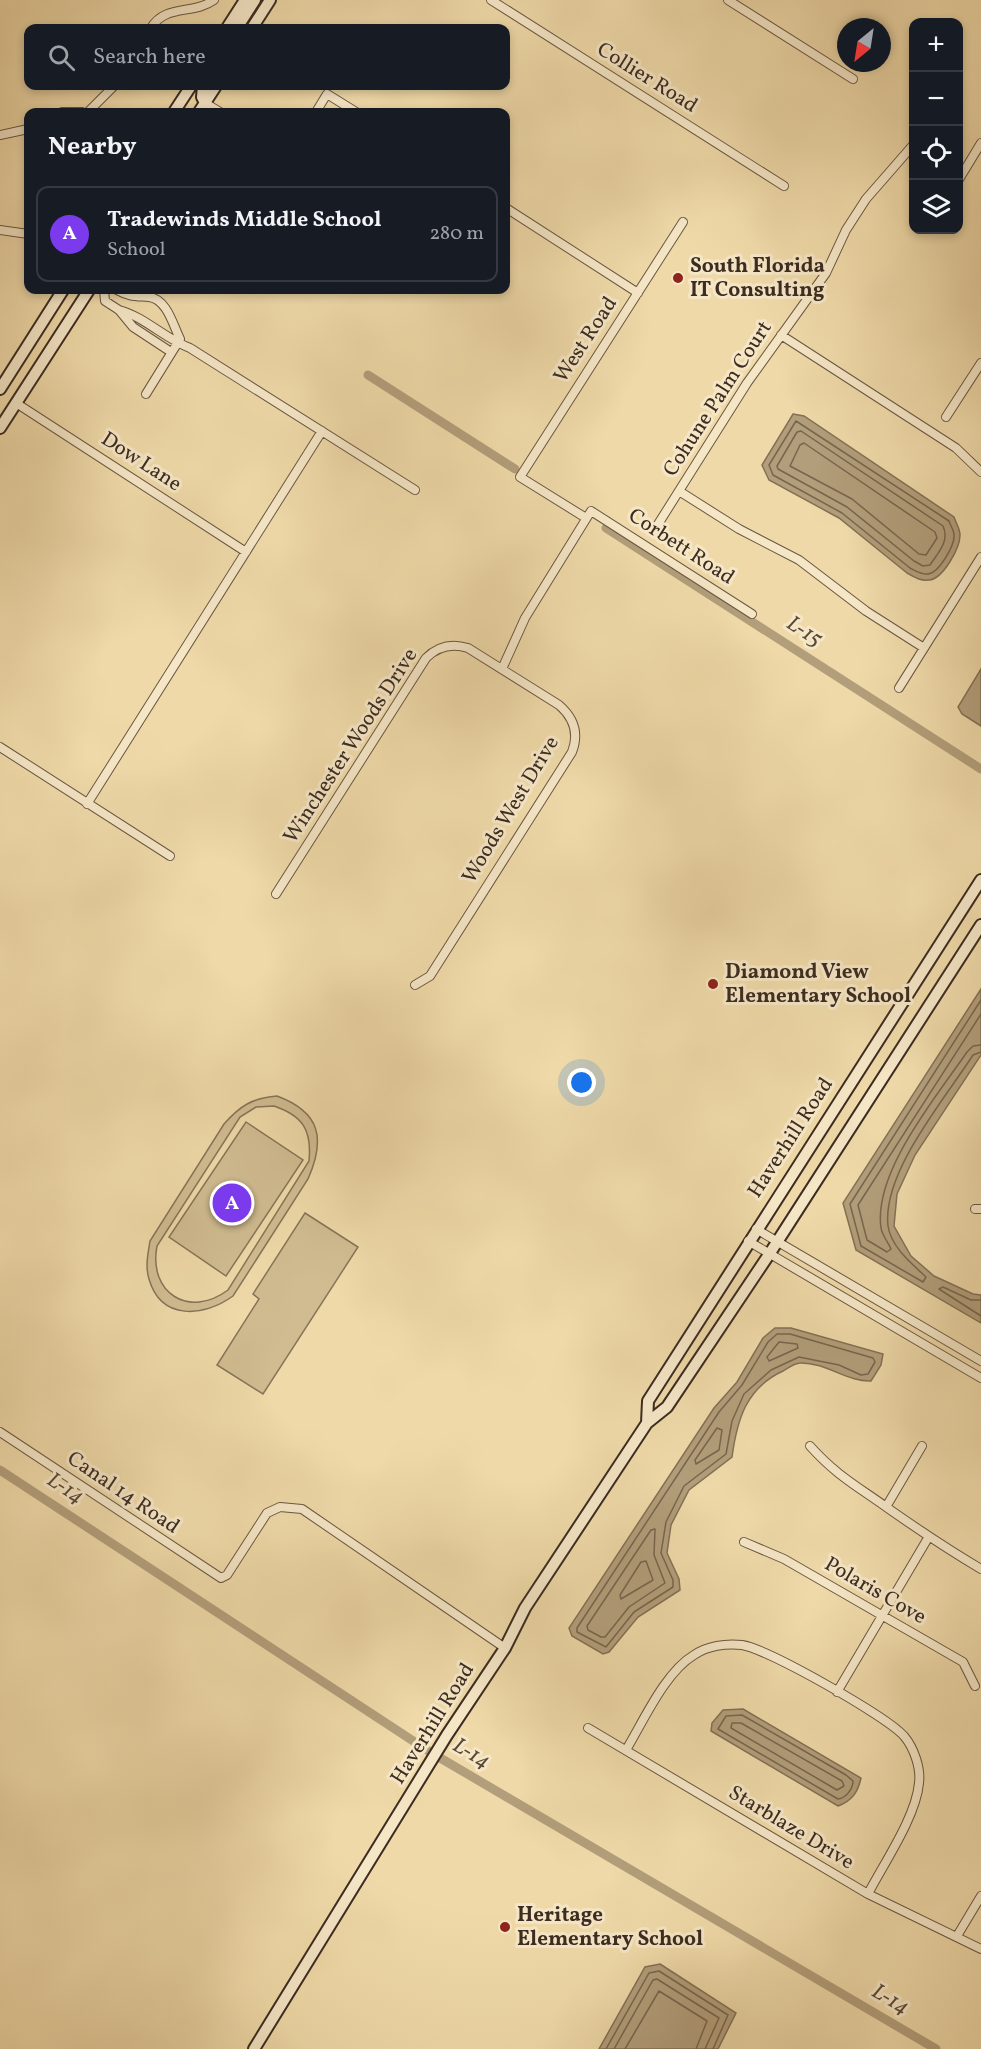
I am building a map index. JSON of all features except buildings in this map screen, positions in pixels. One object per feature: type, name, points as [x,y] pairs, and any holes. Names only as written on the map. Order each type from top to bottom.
[{"type":"street","points":[[154,24],[167,12],[194,10],[214,0]]},
{"type":"street","points":[[230,24],[245,0]]},
{"type":"street","points":[[240,24],[255,0]]},
{"type":"street","points":[[255,24],[270,0]]},
{"type":"street","name":"Collier Road","points":[[491,0],[784,186]]},
{"type":"street","points":[[728,0],[853,79]]},
{"type":"street","points":[[92,108],[110,90]]},
{"type":"street","points":[[177,108],[189,90]]},
{"type":"street","points":[[202,108],[203,90]]},
{"type":"street","points":[[202,108],[213,90]]},
{"type":"street","points":[[318,108],[327,94],[350,108]]},
{"type":"street","points":[[183,99],[186,108]]},
{"type":"street","points":[[0,135],[24,130]]},
{"type":"street","points":[[959,180],[981,143]]},
{"type":"street","name":"Cohune Palm Court","points":[[655,529],[747,383],[826,273],[846,230],[866,199],[909,150]]},
{"type":"street","points":[[510,211],[638,292]]},
{"type":"street","name":"West Road","points":[[520,477],[683,222]]},
{"type":"street","points":[[0,230],[24,233]]},
{"type":"street","points":[[0,389],[60,294]]},
{"type":"street","points":[[0,428],[86,294]]},
{"type":"street","points":[[104,294],[105,301],[119,310],[133,327],[171,352]]},
{"type":"street","points":[[124,294],[132,298],[152,297],[159,300],[180,339],[146,394]]},
{"type":"street","points":[[119,310],[128,312],[177,344],[190,348],[415,490]]},
{"type":"street","points":[[150,339],[156,330],[170,319]]},
{"type":"street","points":[[781,335],[956,448],[981,472]]},
{"type":"street","points":[[946,417],[977,376],[981,363]]},
{"type":"street","name":"Dow Lane","points":[[16,403],[246,552]]},
{"type":"street","points":[[87,804],[322,431]]},
{"type":"street","name":"Corbett Road","points":[[520,477],[589,514],[752,614]]},
{"type":"street","points":[[679,491],[739,529],[799,560],[866,611],[924,648]]},
{"type":"street","points":[[502,669],[525,618],[589,514]]},
{"type":"street","points":[[899,688],[981,557]]},
{"type":"street","name":"Winchester Woods Drive","points":[[276,894],[426,658],[442,647],[462,646],[502,669]]},
{"type":"street","name":"Woods West Drive","points":[[415,985],[433,971],[574,746],[574,726],[564,710],[502,669]]},
{"type":"street","points":[[0,747],[170,856]]},
{"type":"street","name":"Haverhill Road","points":[[647,1423],[648,1401],[981,879]]},
{"type":"street","name":"Haverhill Road","points":[[254,2049],[447,1735],[505,1648],[525,1608],[647,1423],[667,1407],[770,1253],[981,925]]},
{"type":"street","points":[[756,1229],[981,1361]]},
{"type":"street","points":[[748,1241],[981,1378]]},
{"type":"street","name":"Canal 14 Road","points":[[0,1432],[215,1576],[227,1575],[267,1513],[280,1507],[302,1509],[505,1648]]},
{"type":"street","points":[[810,1446],[828,1467],[851,1485],[928,1538],[981,1569]]},
{"type":"street","points":[[886,1507],[922,1446]]},
{"type":"street","points":[[837,1692],[928,1538]]},
{"type":"street","name":"Polaris Cove","points":[[744,1542],[784,1559],[963,1662],[975,1686]]},
{"type":"street","points":[[626,1750],[675,1672],[693,1655],[717,1645],[742,1645],[766,1653],[837,1692],[904,1736],[916,1758],[919,1782],[914,1805],[868,1894]]},
{"type":"street","name":"Starblaze Drive","points":[[588,1728],[868,1894],[981,1949]]},
{"type":"street","points":[[957,1936],[981,1896]]},
{"type":"shaded area","points":[[277,1096],[303,1110],[315,1128],[317,1151],[308,1179],[233,1296],[222,1303],[197,1311],[173,1308],[155,1293],[149,1279],[147,1265],[150,1241],[224,1124],[247,1104]],"holes":[[[274,1106],[292,1114],[304,1126],[309,1141],[309,1161],[228,1290],[199,1302],[186,1301],[174,1296],[165,1288],[159,1277],[156,1263],[157,1246],[240,1117],[256,1107]]]},
{"type":"shaded area","points":[[246,1122],[303,1160],[226,1276],[169,1237]]},
{"type":"shaded area","points":[[305,1213],[358,1247],[263,1394],[217,1365],[259,1299],[253,1294]]},
{"type":"water","points":[[793,414],[804,416],[954,517],[959,530],[959,541],[950,562],[940,574],[929,580],[912,576],[839,518],[769,480],[762,465]]},
{"type":"water","points":[[981,669],[981,726],[962,714],[958,707]]},
{"type":"water","points":[[981,989],[981,1055],[915,1155],[897,1194],[894,1226],[911,1256],[934,1276],[973,1294],[981,1295],[981,1323],[856,1250],[843,1203]]},
{"type":"water","points":[[775,1328],[791,1328],[883,1354],[881,1365],[871,1381],[853,1378],[818,1366],[798,1363],[760,1386],[746,1406],[741,1418],[732,1457],[689,1490],[671,1525],[667,1553],[679,1579],[680,1590],[638,1617],[609,1652],[603,1654],[572,1636],[569,1628],[714,1408],[737,1382],[763,1338]]},
{"type":"water","points":[[743,1709],[861,1778],[854,1795],[838,1806],[711,1731],[712,1723],[723,1710]]},
{"type":"water","points":[[660,1964],[736,2013],[718,2049],[599,2049],[645,1967]]},
{"type":"waterway","name":"L-15","points":[[368,375],[515,469]]},
{"type":"waterway","name":"L-15","points":[[606,528],[981,769]]},
{"type":"waterway","name":"L-14","points":[[0,1470],[430,1752],[936,2049]]},
{"type":"place","name":"South Florida IT Consulting","points":[[678,278]]},
{"type":"place","name":"Diamond View Elementary School","points":[[713,984]]},
{"type":"place","name":"Tradewinds Middle School","points":[[232,1203]]},
{"type":"place","name":"Heritage Elementary School","points":[[505,1927]]}]
